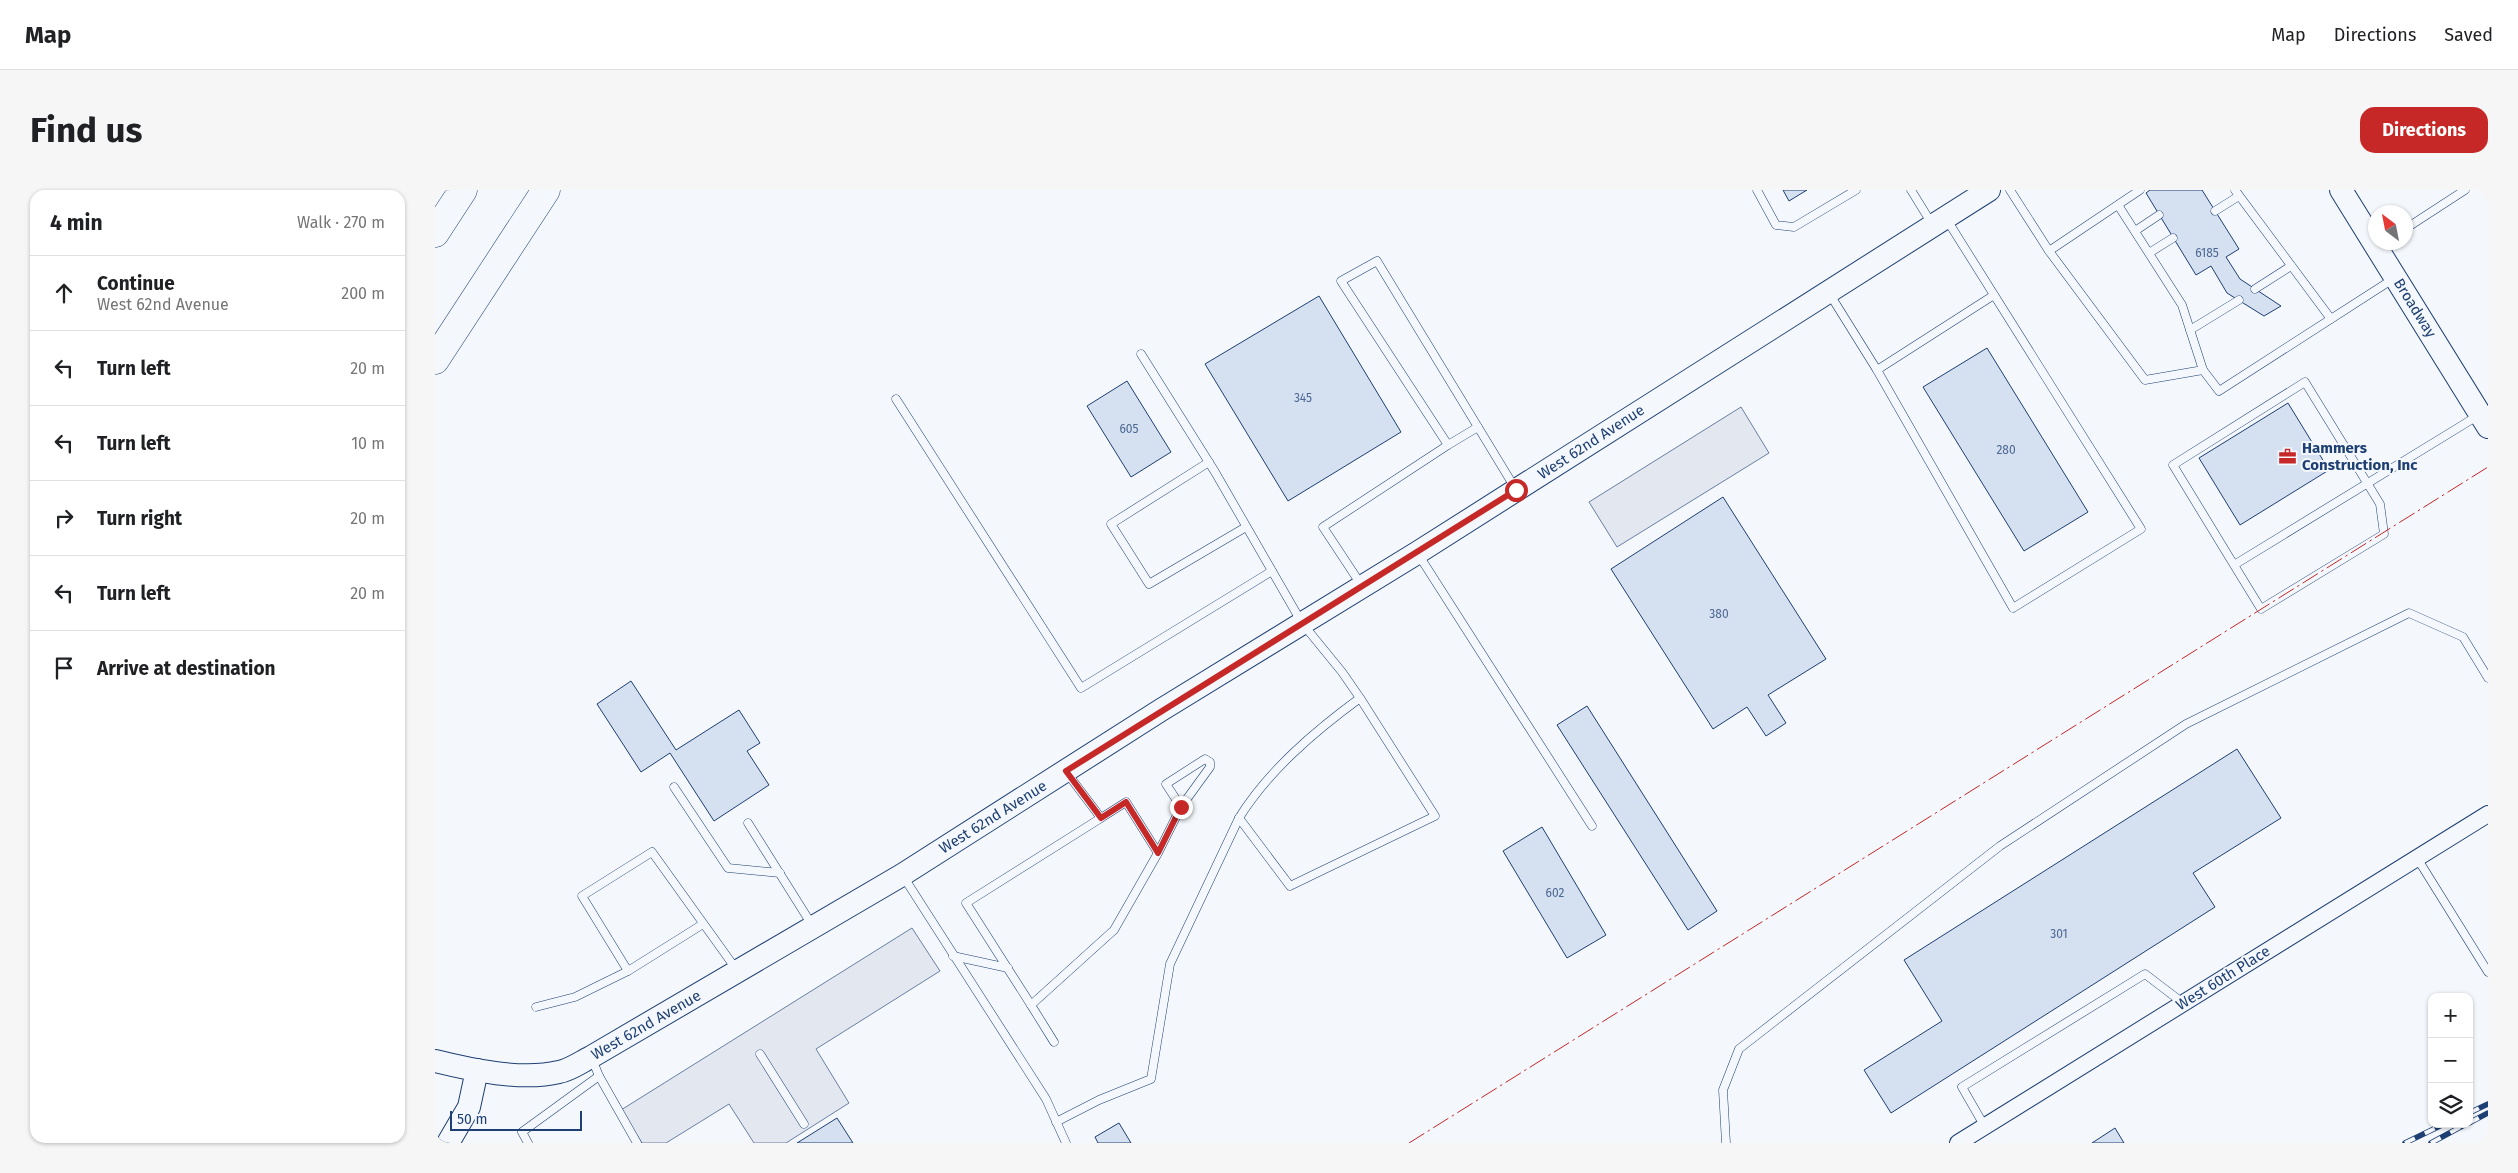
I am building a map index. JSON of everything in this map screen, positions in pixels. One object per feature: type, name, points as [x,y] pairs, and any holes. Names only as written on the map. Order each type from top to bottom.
[{"type":"highway","points":[[435,234],[463,190]]},
{"type":"highway","points":[[435,360],[546,190]]},
{"type":"street","name":"West 62nd Avenue","points":[[435,1061],[477,1070],[511,1074],[560,1072],[595,1067],[739,972],[813,926],[902,875],[1302,623],[1417,553],[1989,190]]},
{"type":"street","name":"Broadway","points":[[2341,190],[2368,227]]},
{"type":"street","name":"Broadway","points":[[2383,250],[2396,277],[2484,420]]},
{"type":"street","name":"West 60th Place","points":[[1958,1143],[2488,814]]},
{"type":"street","points":[[448,1143],[469,1107],[477,1070]]},
{"type":"lane","points":[[1757,190],[1776,225],[1794,227],[1856,190]]},
{"type":"lane","points":[[1828,291],[1877,370],[2013,608],[2141,528],[1993,295],[1939,222],[1911,190]]},
{"type":"lane","points":[[2010,190],[2049,251],[2145,380],[2203,370]]},
{"type":"lane","points":[[2049,251],[2140,190]]},
{"type":"lane","points":[[2413,224],[2465,190]]},
{"type":"lane","points":[[2215,211],[2237,193],[2331,319]]},
{"type":"lane","points":[[2118,205],[2182,305],[2203,370],[2219,391],[2396,277]]},
{"type":"lane","points":[[2135,231],[2159,214]]},
{"type":"lane","points":[[2149,253],[2173,238]]},
{"type":"lane","points":[[1448,445],[1341,281],[1377,261],[1516,490]]},
{"type":"lane","points":[[2255,289],[2291,266]]},
{"type":"lane","points":[[1877,370],[1993,295]]},
{"type":"lane","points":[[2190,330],[2239,300]]},
{"type":"lane","points":[[1141,354],[1209,462],[1302,623],[1342,672],[1360,698],[1435,816],[1289,886],[1239,818]]},
{"type":"lane","points":[[2305,382],[2380,504],[2384,534],[2261,609],[2234,565],[2173,465],[2305,382]]},
{"type":"lane","points":[[896,399],[1081,688],[1272,571]]},
{"type":"lane","points":[[2234,565],[2368,483],[2484,420]]},
{"type":"lane","points":[[1362,586],[1323,527],[1478,427]]},
{"type":"lane","points":[[1209,462],[1111,524],[1149,584],[1246,527]]},
{"type":"lane","points":[[1417,553],[1592,826]]},
{"type":"lane","points":[[1726,1143],[1723,1090],[1739,1049],[2000,846],[2185,724],[2409,613],[2463,638],[2488,678]]},
{"type":"lane","points":[[1056,1122],[1099,1100],[1151,1079],[1170,964],[1239,818],[1262,786],[1291,756],[1325,724],[1360,698]]},
{"type":"lane","points":[[1031,1005],[1114,930],[1158,853],[1181,807],[1211,767],[1210,762],[1205,759],[1166,784],[1181,807]]},
{"type":"lane","points":[[1066,771],[1101,818]]},
{"type":"lane","points":[[673,787],[728,868],[780,873]]},
{"type":"lane","points":[[1055,1042],[966,903],[1126,802],[1158,853]]},
{"type":"lane","points":[[748,823],[813,926]]},
{"type":"lane","points":[[628,971],[582,896],[652,852],[739,972]]},
{"type":"lane","points":[[2417,858],[2488,972]]},
{"type":"lane","points":[[902,875],[1046,1099],[1066,1143]]},
{"type":"lane","points":[[535,1007],[575,997],[628,971],[703,924]]},
{"type":"lane","points":[[953,956],[1008,968]]},
{"type":"lane","points":[[1985,1127],[1962,1087],[2145,974],[2183,1003]]},
{"type":"lane","points":[[760,1054],[804,1124]]},
{"type":"lane","points":[[529,1143],[522,1132],[595,1067],[637,1143]]},
{"type":"shaded area","points":[[1741,407],[1769,453],[1617,547],[1589,502]]},
{"type":"shaded area","points":[[912,928],[940,971],[816,1049],[849,1103],[786,1143],[754,1143],[729,1104],[666,1143],[642,1143],[621,1110]]},
{"type":"building","points":[[1783,190],[1807,190],[1789,201]]},
{"type":"building","points":[[2150,190],[2202,190],[2239,249],[2226,257],[2240,279],[2281,306],[2264,316],[2227,293],[2211,266],[2196,275],[2146,193]]},
{"type":"building","points":[[1319,296],[1401,432],[1288,501],[1205,364]]},
{"type":"building","points":[[1987,348],[2088,512],[2024,551],[1923,387]]},
{"type":"building","points":[[1127,381],[1171,452],[1131,477],[1087,406]]},
{"type":"building","points":[[2288,403],[2329,470],[2240,525],[2199,458]]},
{"type":"building","points":[[1723,497],[1826,659],[1768,695],[1786,723],[1766,736],[1747,707],[1713,729],[1611,569]]},
{"type":"building","points":[[631,681],[676,750],[739,710],[760,743],[747,751],[769,785],[714,821],[670,753],[641,772],[597,704]]},
{"type":"building","points":[[1587,706],[1717,911],[1688,930],[1557,725]]},
{"type":"building","points":[[2237,749],[2281,818],[2193,873],[2215,907],[1891,1113],[1864,1070],[1942,1021],[1904,960]]},
{"type":"building","points":[[1542,827],[1606,935],[1567,958],[1503,851]]},
{"type":"building","points":[[837,1118],[853,1143],[797,1143]]},
{"type":"building","points":[[1119,1123],[1131,1143],[1098,1143],[1095,1137]]},
{"type":"building","points":[[2115,1128],[2124,1143],[2092,1143]]},
{"type":"railway","points":[[2473,1111],[2488,1104]]},
{"type":"railway","points":[[2473,1121],[2488,1113]]},
{"type":"railway","points":[[2405,1143],[2436,1128]]},
{"type":"railway","points":[[2431,1143],[2459,1128]]},
{"type":"power","points":[[1409,1143],[2488,467]]},
{"type":"place","name":"Hammers Construction, Inc","points":[[2288,457]]},
{"type":"route","points":[[1181,807],[1158,853],[1126,802],[1101,818],[1066,771],[1516,490]]}]
